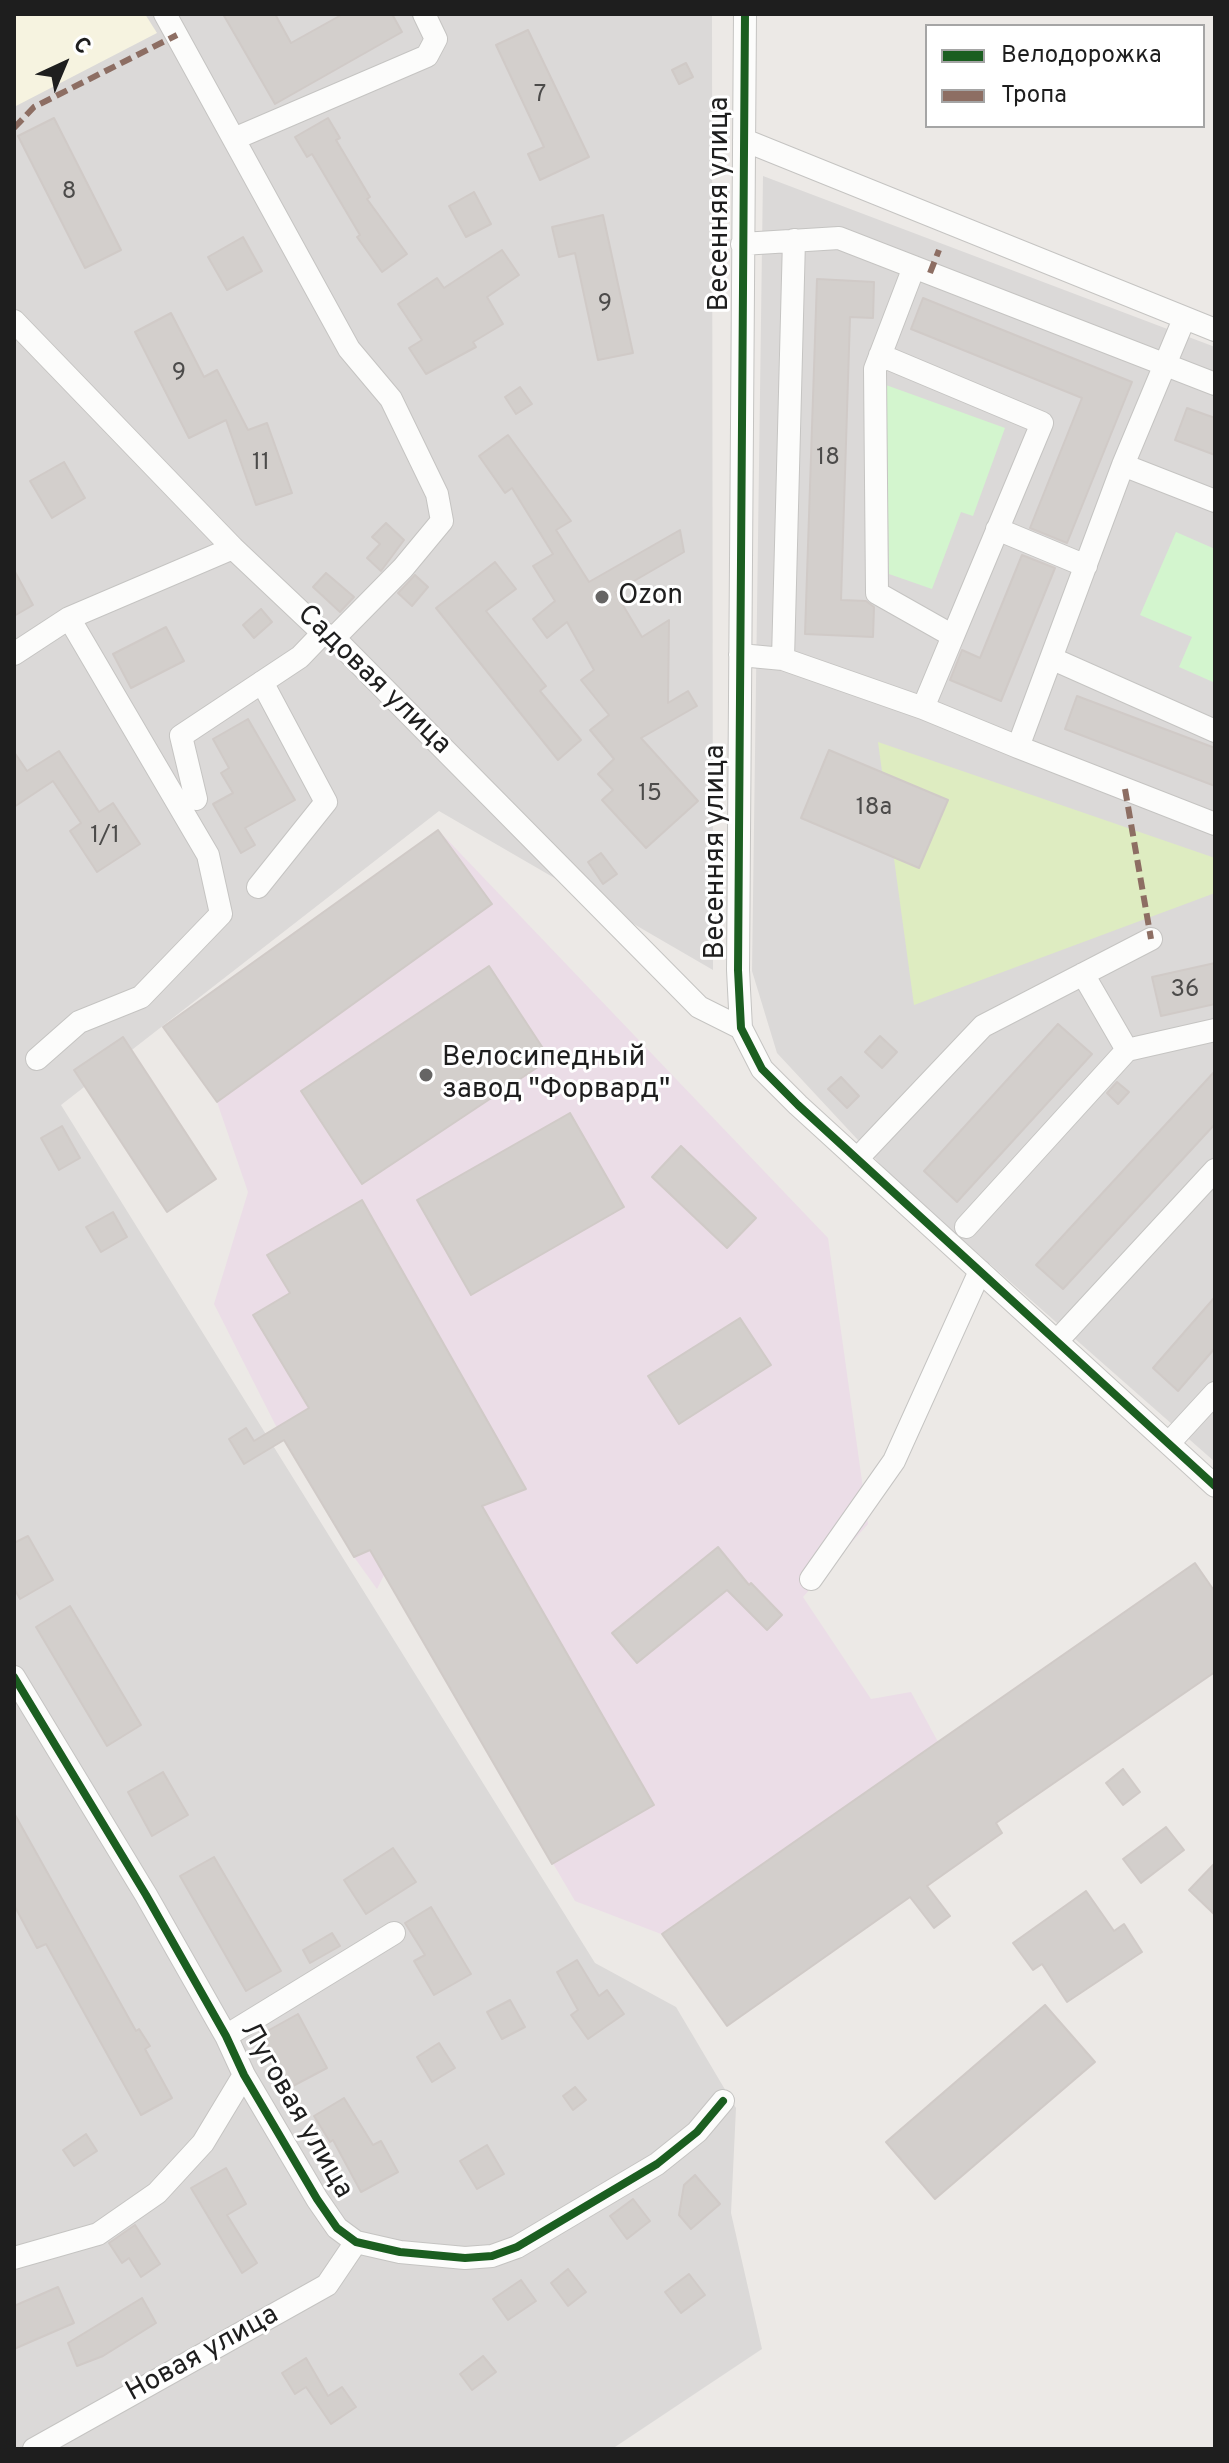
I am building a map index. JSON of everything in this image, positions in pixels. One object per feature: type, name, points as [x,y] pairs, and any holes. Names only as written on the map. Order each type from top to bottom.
[{"type":"street","points":[[165,14],[236,138],[349,349],[391,399],[437,494],[442,521],[403,568],[328,635],[181,736],[196,799]]},
{"type":"street","points":[[236,138],[427,56],[436,39],[424,14]]},
{"type":"street","name":"Весенняя улица","points":[[745,14],[738,970],[741,1028],[762,1069],[1215,1486]]},
{"type":"street","points":[[744,140],[1215,330]]},
{"type":"street","points":[[742,244],[839,238],[1215,384]]},
{"type":"street","points":[[783,659],[794,240]]},
{"type":"street","points":[[914,267],[875,369],[877,593],[953,636]]},
{"type":"street","points":[[1018,747],[1123,465],[1184,319]]},
{"type":"street","name":"Садовая улица","points":[[14,321],[233,548],[328,635],[699,1007],[741,1028]]},
{"type":"street","points":[[880,355],[1042,423],[923,708]]},
{"type":"street","points":[[1123,465],[1215,501]]},
{"type":"street","points":[[997,529],[1086,566]]},
{"type":"street","points":[[14,654],[69,618],[233,548]]},
{"type":"street","points":[[37,1059],[79,1022],[141,997],[221,914],[208,855],[69,618]]},
{"type":"street","points":[[740,655],[783,659],[923,708],[1215,824]]},
{"type":"street","points":[[1053,659],[1215,731]]},
{"type":"street","points":[[258,887],[326,802],[262,682]]},
{"type":"street","points":[[857,1159],[983,1026],[1151,939]]},
{"type":"street","points":[[1083,974],[1127,1050]]},
{"type":"street","points":[[966,1227],[1127,1050],[1215,1030]]},
{"type":"street","points":[[1057,1341],[1215,1170]]},
{"type":"street","points":[[811,1579],[894,1461],[980,1271]]},
{"type":"street","points":[[1169,1443],[1215,1393]]},
{"type":"street","name":"Луговая улица","points":[[14,1677],[226,2036],[244,2075],[317,2199],[337,2228],[356,2242]]},
{"type":"street","points":[[226,2036],[394,1933]]},
{"type":"street","points":[[14,2258],[98,2234],[157,2193],[203,2143],[244,2075]]},
{"type":"street","points":[[356,2242],[400,2252],[465,2258],[492,2256],[517,2247],[546,2233],[657,2164],[697,2132],[723,2101]]},
{"type":"street","name":"Новая улица","points":[[34,2449],[327,2285],[356,2242]]},
{"type":"shaded area","points":[[14,14],[712,14],[713,970],[439,811],[61,1105],[595,1963],[676,2007],[736,2108],[731,2213],[762,2349],[612,2449],[14,2449]]},
{"type":"shaded area","points":[[14,14],[145,14],[157,33],[14,107]]},
{"type":"shaded area","points":[[763,176],[1215,347],[1215,1462],[898,1183],[777,1053],[752,971]]},
{"type":"shaded area","points":[[438,830],[828,1238],[868,1524],[803,1597],[871,1699],[911,1692],[937,1740],[1002,1833],[727,2026],[661,1934],[575,1901],[384,1575],[377,1589],[354,1557],[277,1428],[214,1304],[248,1192],[217,1102],[163,1027]]},
{"type":"green space","points":[[886,385],[1005,428],[973,516],[961,512],[932,589],[889,574]]},
{"type":"green space","points":[[1176,532],[1215,549],[1213,682],[1179,667],[1192,637],[1140,615]]},
{"type":"green space","points":[[878,742],[1215,858],[1215,893],[914,1005]]},
{"type":"building","points":[[223,14],[275,14],[291,43],[343,14],[392,14],[402,32],[275,104]]},
{"type":"building","points":[[528,30],[589,157],[540,180],[528,154],[544,147],[496,45]]},
{"type":"building","points":[[686,63],[693,77],[679,84],[672,70]]},
{"type":"building","points":[[54,118],[121,250],[85,268],[18,136]]},
{"type":"building","points":[[328,118],[340,138],[336,140],[370,197],[367,199],[407,254],[382,272],[357,237],[360,235],[312,154],[307,157],[295,137]]},
{"type":"building","points":[[474,192],[491,224],[466,237],[449,206]]},
{"type":"building","points":[[603,215],[633,353],[598,360],[575,253],[559,257],[552,227]]},
{"type":"building","points":[[243,237],[262,271],[227,290],[208,257]]},
{"type":"building","points":[[502,250],[519,275],[487,297],[503,324],[473,342],[476,347],[426,374],[409,348],[422,340],[398,304],[437,278],[444,288]]},
{"type":"building","points":[[817,279],[874,282],[873,318],[850,317],[841,600],[866,601],[874,607],[873,637],[805,634]]},
{"type":"building","points":[[923,298],[1132,382],[1067,543],[1030,528],[1082,398],[911,329]]},
{"type":"building","points":[[171,313],[204,377],[217,370],[248,430],[267,423],[292,493],[256,505],[226,420],[189,438],[135,332]]},
{"type":"building","points":[[520,387],[532,404],[516,414],[505,397]]},
{"type":"building","points":[[1187,408],[1215,418],[1215,455],[1175,440]]},
{"type":"building","points":[[508,435],[571,521],[556,530],[589,582],[680,530],[684,552],[615,592],[642,637],[669,620],[668,703],[688,691],[697,706],[641,738],[698,801],[646,848],[602,800],[613,790],[598,774],[614,759],[590,730],[609,715],[581,680],[594,670],[567,622],[547,638],[533,619],[555,601],[533,566],[553,554],[512,488],[505,493],[479,456]]},
{"type":"building","points":[[64,462],[85,498],[52,518],[30,481]]},
{"type":"building","points":[[386,523],[404,540],[381,571],[367,558],[380,544],[372,537]]},
{"type":"building","points":[[1022,555],[1055,568],[1001,701],[950,680],[962,650],[980,658]]},
{"type":"building","points":[[495,562],[516,589],[486,611],[546,686],[540,691],[581,740],[558,760],[436,608]]},
{"type":"building","points":[[14,570],[33,605],[14,616]]},
{"type":"building","points":[[326,573],[354,597],[340,612],[313,587]]},
{"type":"building","points":[[415,575],[428,587],[412,606],[398,593]]},
{"type":"building","points":[[261,609],[272,622],[254,638],[243,625]]},
{"type":"building","points":[[166,627],[184,661],[131,688],[113,654]]},
{"type":"building","points":[[1077,696],[1215,748],[1215,786],[1065,729]]},
{"type":"building","points":[[248,719],[295,800],[245,828],[255,845],[241,853],[213,804],[233,793],[221,773],[229,768],[213,739]]},
{"type":"building","points":[[829,750],[948,800],[919,868],[801,818]]},
{"type":"building","points":[[59,751],[99,812],[113,803],[140,844],[97,872],[70,831],[81,823],[53,781],[14,807],[14,752],[27,771]]},
{"type":"building","points":[[438,830],[492,904],[217,1102],[163,1027]]},
{"type":"building","points":[[601,853],[617,874],[603,884],[588,862]]},
{"type":"building","points":[[1215,963],[1215,1004],[1161,1016],[1152,977]]},
{"type":"building","name":"Велосипедный завод \"Форвард\"","points":[[489,966],[550,1059],[362,1184],[301,1091]]},
{"type":"building","points":[[1058,1024],[1092,1054],[957,1202],[924,1171]]},
{"type":"building","points":[[880,1036],[897,1052],[882,1068],[865,1052]]},
{"type":"building","points":[[123,1037],[216,1179],[167,1212],[74,1070]]},
{"type":"building","points":[[1215,1071],[1215,1124],[1063,1289],[1036,1265]]},
{"type":"building","points":[[841,1077],[859,1096],[847,1108],[828,1089]]},
{"type":"building","points":[[1117,1082],[1129,1092],[1118,1104],[1107,1093]]},
{"type":"building","points":[[570,1113],[624,1207],[471,1295],[417,1200]]},
{"type":"building","points":[[62,1126],[80,1158],[59,1170],[41,1138]]},
{"type":"building","points":[[681,1146],[756,1218],[727,1248],[652,1177]]},
{"type":"building","points":[[362,1200],[526,1489],[482,1506],[654,1805],[552,1864],[370,1550],[354,1557],[284,1440],[244,1464],[229,1439],[246,1428],[254,1441],[309,1408],[253,1315],[290,1293],[267,1255]]},
{"type":"building","points":[[113,1212],[127,1237],[101,1252],[86,1227]]},
{"type":"building","points":[[1215,1297],[1215,1348],[1178,1391],[1153,1368]]},
{"type":"building","points":[[740,1318],[771,1365],[679,1424],[648,1376]]},
{"type":"building","points":[[28,1536],[53,1580],[20,1599],[14,1588],[14,1543]]},
{"type":"building","points":[[718,1547],[749,1585],[751,1583],[782,1615],[767,1630],[727,1590],[637,1663],[612,1633]]},
{"type":"building","points":[[1195,1563],[1215,1592],[1215,1672],[996,1823],[1002,1833],[927,1886],[950,1916],[934,1928],[910,1897],[727,2026],[662,1934]]},
{"type":"building","points":[[70,1606],[141,1725],[107,1746],[36,1627]]},
{"type":"building","points":[[1123,1769],[1140,1792],[1123,1805],[1106,1783]]},
{"type":"building","points":[[163,1772],[188,1815],[152,1836],[128,1792]]},
{"type":"building","points":[[14,1813],[136,2031],[139,2029],[150,2046],[145,2049],[172,2098],[141,2115],[46,1944],[37,1948],[14,1905]]},
{"type":"building","points":[[1166,1827],[1184,1850],[1141,1883],[1123,1859]]},
{"type":"building","points":[[393,1848],[416,1882],[366,1914],[344,1880]]},
{"type":"building","points":[[214,1857],[281,1971],[246,1991],[180,1876]]},
{"type":"building","points":[[1215,1863],[1215,1915],[1189,1890]]},
{"type":"building","points":[[1086,1891],[1114,1931],[1124,1924],[1142,1952],[1067,2002],[1042,1964],[1033,1970],[1013,1943]]},
{"type":"building","points":[[431,1907],[471,1974],[434,1995],[414,1961],[425,1955],[405,1923]]},
{"type":"building","points":[[332,1933],[340,1946],[310,1963],[303,1950]]},
{"type":"building","points":[[577,1960],[599,1996],[607,1990],[624,2014],[588,2039],[571,2015],[578,2010],[557,1972]]},
{"type":"building","points":[[510,2000],[525,2027],[502,2039],[487,2012]]},
{"type":"building","points":[[1045,2005],[1095,2062],[935,2199],[886,2142]]},
{"type":"building","points":[[298,2014],[327,2068],[291,2087],[262,2034]]},
{"type":"building","points":[[439,2043],[455,2068],[432,2082],[417,2057]]},
{"type":"building","points":[[575,2087],[586,2100],[573,2110],[563,2096]]},
{"type":"building","points":[[344,2098],[373,2145],[381,2141],[398,2172],[361,2192],[333,2140],[330,2142],[314,2116]]},
{"type":"building","points":[[86,2134],[97,2151],[74,2166],[63,2150]]},
{"type":"building","points":[[487,2145],[504,2174],[477,2189],[460,2161]]},
{"type":"building","points":[[226,2168],[246,2204],[227,2215],[257,2263],[242,2273],[191,2188]]},
{"type":"building","points":[[695,2175],[720,2204],[691,2229],[679,2215],[684,2185]]},
{"type":"building","points":[[633,2199],[650,2221],[627,2239],[610,2216]]},
{"type":"building","points":[[135,2225],[160,2264],[141,2277],[129,2258],[122,2263],[109,2243]]},
{"type":"building","points":[[568,2269],[586,2292],[568,2306],[551,2283]]},
{"type":"building","points":[[689,2274],[705,2295],[681,2313],[665,2292]]},
{"type":"building","points":[[521,2280],[536,2301],[508,2320],[493,2299]]},
{"type":"building","points":[[58,2287],[74,2323],[14,2349],[14,2306]]},
{"type":"building","points":[[142,2298],[156,2323],[103,2356],[77,2366],[68,2343]]},
{"type":"building","points":[[483,2356],[496,2372],[472,2390],[460,2374]]},
{"type":"building","points":[[306,2358],[328,2396],[342,2387],[356,2407],[331,2424],[306,2387],[295,2394],[282,2373]]},
{"type":"marked path","points":[[14,128],[34,107],[177,35]]},
{"type":"marked path","points":[[930,273],[939,250]]},
{"type":"marked path","points":[[1125,789],[1151,939]]},
{"type":"cycle path","points":[[745,14],[738,970],[741,1028],[762,1069],[798,1105],[1215,1486]]},
{"type":"cycle path","points":[[14,1677],[146,1895],[226,2036],[244,2075],[317,2199],[337,2228],[356,2242],[400,2252],[465,2258],[492,2256],[517,2247],[657,2164],[697,2132],[723,2101]]},
{"type":"place","name":"Ozon","points":[[602,597]]},
{"type":"place","name":"Велосипедный завод \"Форвард\"","points":[[426,1075]]}]
